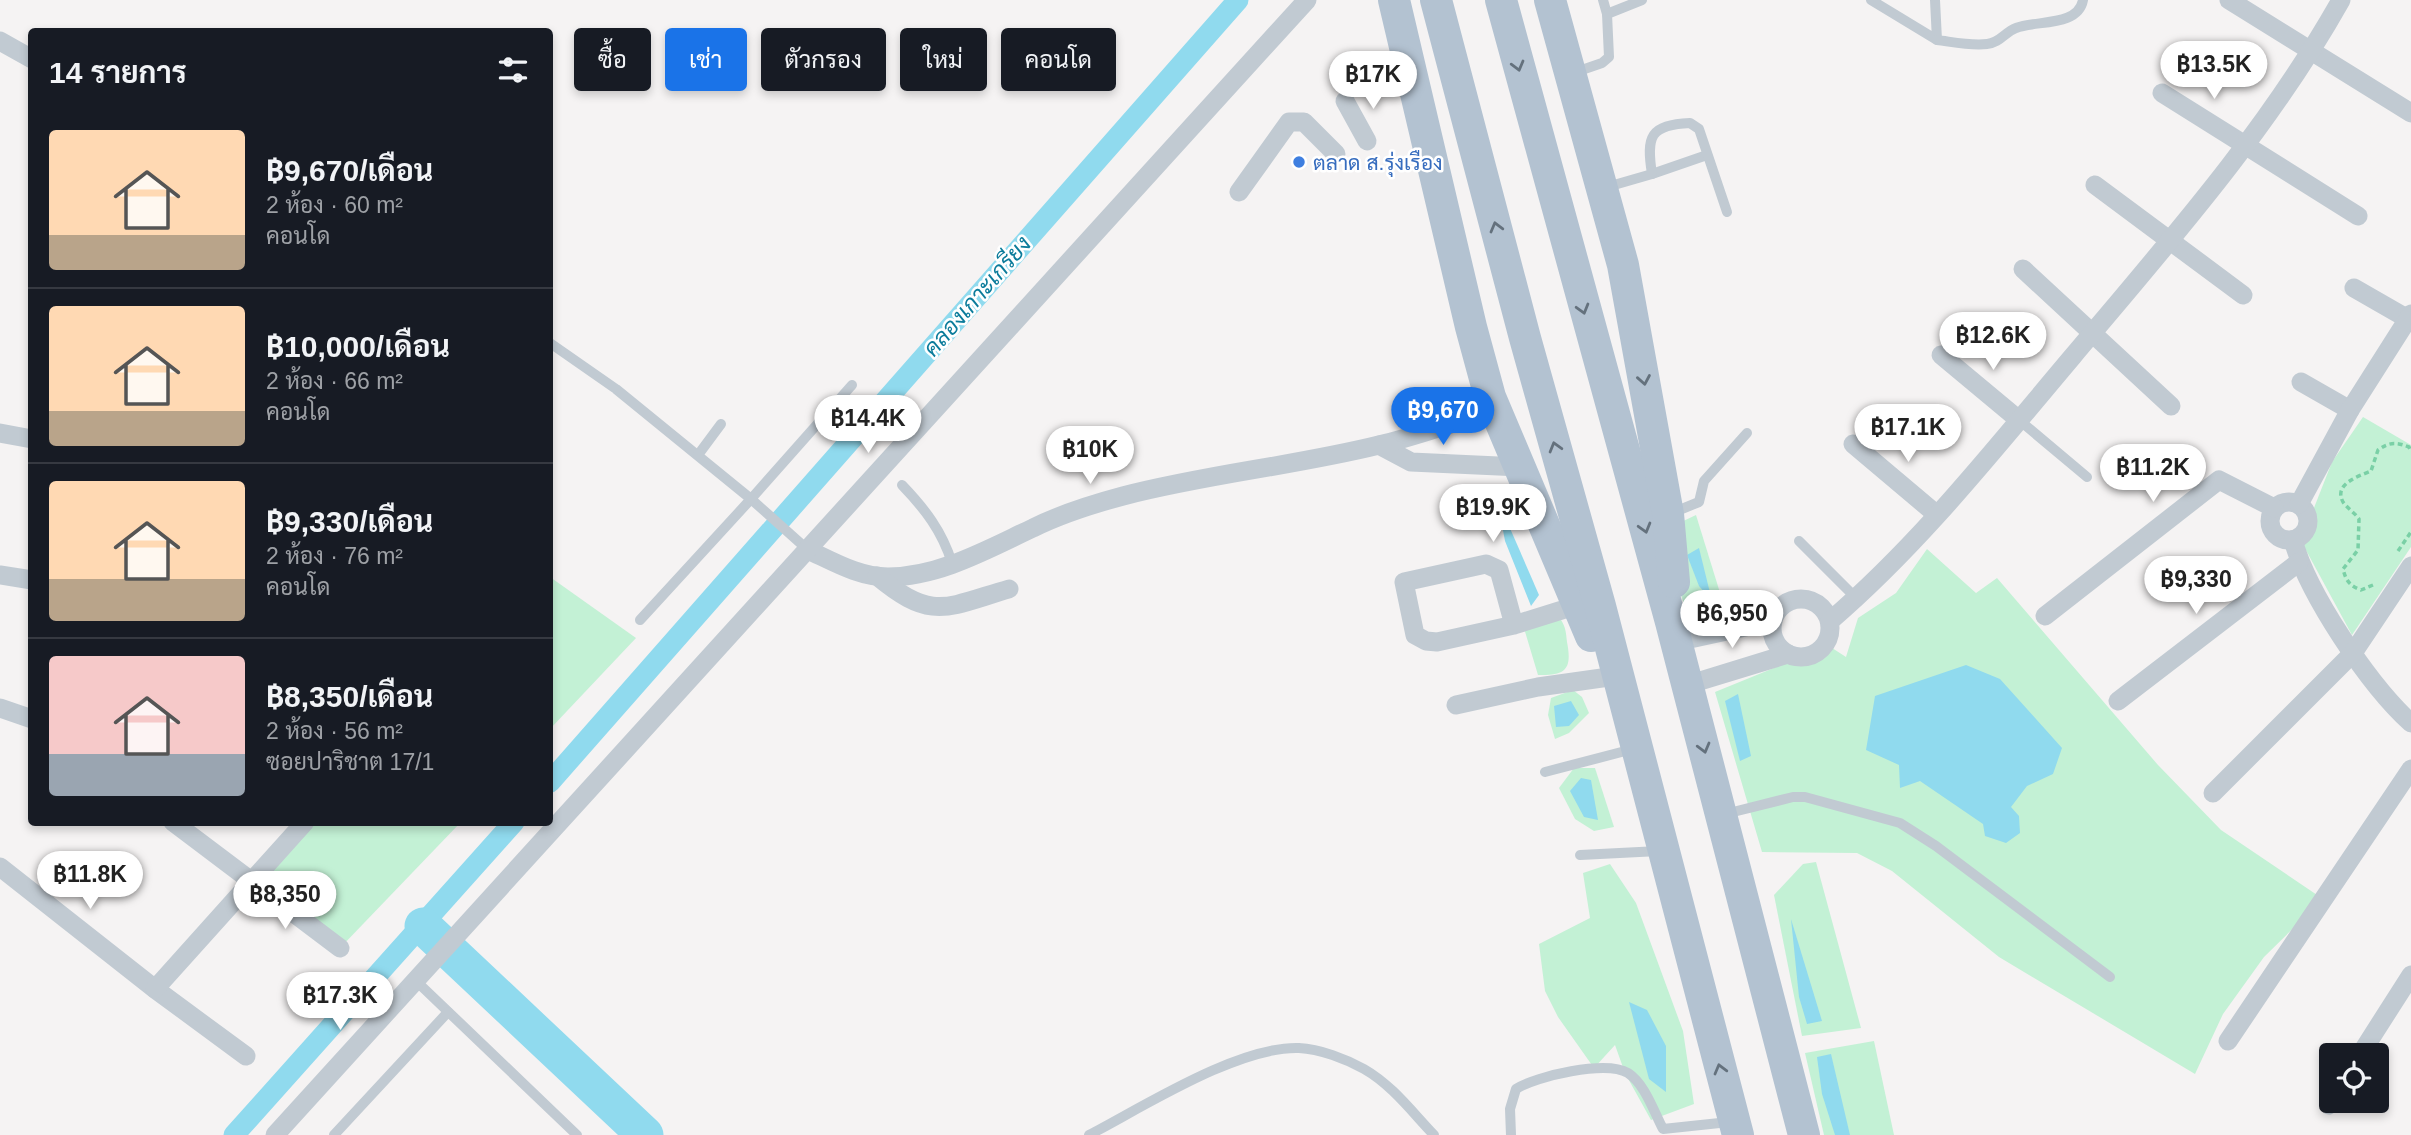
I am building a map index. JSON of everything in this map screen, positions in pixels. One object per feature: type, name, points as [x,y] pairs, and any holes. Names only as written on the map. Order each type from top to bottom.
[{"type":"main road","points":[[1394,0],[1479,357],[1496,410],[1578,606],[1627,713]]},
{"type":"main road","points":[[1436,0],[1736,1128]]},
{"type":"main road","points":[[1501,0],[1574,276],[1688,685],[1804,1135]]},
{"type":"main road","points":[[1550,0],[1623,265],[1668,514],[1675,588],[1673,632]]},
{"type":"main road","points":[[1574,276],[1623,265]]},
{"type":"main road","points":[[1479,357],[1525,338]]},
{"type":"street","points":[[275,1135],[414,979],[457,936],[1307,0]]},
{"type":"street","points":[[2229,0],[2312,49],[2411,113]]},
{"type":"street","points":[[1830,621],[1895,562],[2172,241],[2312,49],[2341,0]]},
{"type":"street","points":[[0,41],[28,57]]},
{"type":"street","points":[[2162,93],[2358,216]]},
{"type":"street","points":[[1345,100],[1367,141]]},
{"type":"street","points":[[1239,192],[1289,122],[1304,122],[1336,154]]},
{"type":"street","points":[[2095,185],[2243,295]]},
{"type":"street","points":[[2022,269],[2171,406]]},
{"type":"street","points":[[2299,504],[2350,410],[2409,317],[2354,288]]},
{"type":"street","points":[[1941,355],[2019,420]]},
{"type":"street","points":[[2301,382],[2350,410]]},
{"type":"street","points":[[808,550],[852,571],[877,576],[916,573],[982,554],[1035,527],[1122,497],[1216,475],[1379,445],[1496,410]]},
{"type":"street","points":[[0,433],[28,438]]},
{"type":"street","points":[[1853,444],[1936,514]]},
{"type":"street","points":[[1379,445],[1411,462],[1520,467]]},
{"type":"street","points":[[2045,616],[2219,480],[2274,508]]},
{"type":"street","points":[[2282,502],[2299,504],[2308,516],[2305,531],[2293,540],[2274,534],[2269,521],[2274,508],[2282,502]]},
{"type":"street","points":[[2293,540],[2299,562],[2353,653],[2382,695],[2411,723]]},
{"type":"street","points":[[2213,793],[2353,653],[2404,559]]},
{"type":"street","points":[[2118,701],[2299,562]]},
{"type":"street","points":[[1514,625],[1499,570],[1494,565],[1486,564],[1404,582],[1415,635],[1437,642],[1514,625],[1578,606]]},
{"type":"street","points":[[0,575],[28,579]]},
{"type":"street","points":[[877,576],[903,598],[921,606],[936,607],[1009,589]]},
{"type":"street","points":[[1688,685],[1788,654],[1804,657],[1819,651],[1829,638],[1830,621],[1816,603],[1801,598],[1780,607],[1773,621],[1776,644],[1788,654]]},
{"type":"street","points":[[1673,632],[1773,621]]},
{"type":"street","points":[[1455,705],[1538,687],[1609,677]]},
{"type":"street","points":[[0,708],[28,718]]},
{"type":"street","points":[[2228,1041],[2411,769]]},
{"type":"street","points":[[178,826],[340,948]]},
{"type":"street","points":[[155,989],[302,826]]},
{"type":"street","points":[[0,867],[155,989],[246,1056]]},
{"type":"street","points":[[2368,1043],[2411,975]]},
{"type":"lane","points":[[1569,75],[1602,63],[1609,57],[1607,14],[1603,0]]},
{"type":"lane","points":[[1607,14],[1642,0]]},
{"type":"lane","points":[[1871,0],[1937,40],[1976,44],[1998,42],[2015,28],[2070,17],[2078,12],[2083,0]]},
{"type":"lane","points":[[1935,0],[1937,40]]},
{"type":"lane","points":[[1652,174],[1648,149],[1650,137],[1655,131],[1672,124],[1695,124],[1727,212]]},
{"type":"lane","points":[[1603,189],[1707,155]]},
{"type":"lane","points":[[553,345],[616,389],[751,499],[808,550]]},
{"type":"lane","points":[[640,620],[852,385]]},
{"type":"lane","points":[[2019,420],[2087,477]]},
{"type":"lane","points":[[698,455],[721,424]]},
{"type":"lane","points":[[1668,514],[1699,502],[1704,481],[1747,433]]},
{"type":"lane","points":[[902,485],[926,511],[945,540],[952,563]]},
{"type":"lane","points":[[1799,541],[1856,598]]},
{"type":"lane","points":[[1545,772],[1637,748]]},
{"type":"lane","points":[[1721,815],[1793,797],[1805,797],[1900,823],[1936,846],[2110,976]]},
{"type":"lane","points":[[1580,855],[1663,851]]},
{"type":"lane","points":[[414,979],[578,1135]]},
{"type":"lane","points":[[334,1135],[448,1012]]},
{"type":"lane","points":[[1089,1135],[1217,1070],[1258,1054],[1298,1048],[1334,1055],[1364,1069],[1396,1094],[1434,1135]]},
{"type":"lane","points":[[1511,1135],[1510,1109],[1516,1089],[1529,1081],[1594,1068],[1628,1073],[1642,1089],[1663,1129],[1736,1128]]},
{"type":"path","points":[[2377,582],[2361,590],[2352,587],[2345,579],[2343,569],[2358,550],[2359,519],[2343,502],[2342,492],[2346,483],[2371,471],[2378,450],[2385,445],[2397,442],[2409,447],[2411,452]]},
{"type":"path","points":[[2404,559],[2411,532]]},
{"type":"green space","points":[[2363,417],[2411,445],[2411,547],[2352,635],[2301,541],[2332,462]]},
{"type":"green space","points":[[1696,515],[1725,609],[1688,620],[1678,583],[1677,524]]},
{"type":"green space","points":[[1927,549],[1976,593],[1997,578],[2158,765],[2221,830],[2323,899],[2264,957],[2223,1014],[2195,1074],[1999,957],[1892,871],[1857,853],[1762,852],[1715,692],[1784,664],[1810,663],[1829,646],[1846,657],[1858,618],[1896,593]]},
{"type":"green space","points":[[553,579],[636,638],[553,726]]},
{"type":"green space","points":[[1561,620],[1566,633],[1568,664],[1561,672],[1538,675],[1523,625]]},
{"type":"green space","points":[[1573,690],[1582,697],[1589,713],[1569,733],[1555,739],[1548,715],[1551,698]]},
{"type":"green space","points":[[1574,768],[1595,768],[1614,827],[1594,831],[1575,819],[1559,788]]},
{"type":"green space","points":[[301,826],[457,826],[340,948],[254,882]]},
{"type":"green space","points":[[1816,862],[1861,1028],[1802,1036],[1774,895],[1803,864]]},
{"type":"green space","points":[[1610,864],[1636,903],[1683,1031],[1694,1104],[1651,1120],[1625,1073],[1615,1045],[1594,1068],[1558,1017],[1545,991],[1539,944],[1590,918],[1583,873]]},
{"type":"green space","points":[[1874,1041],[1894,1135],[1824,1135],[1805,1053]]},
{"type":"water","points":[[1500,514],[1506,519],[1539,595],[1531,606],[1505,541]]},
{"type":"water","points":[[1699,548],[1712,601],[1699,586],[1687,555]]},
{"type":"water","points":[[1966,665],[2000,679],[2062,748],[2053,774],[2027,786],[2011,807],[2019,816],[2020,833],[2006,843],[1985,836],[1983,824],[1920,781],[1900,788],[1899,765],[1866,750],[1875,696]]},
{"type":"water","points":[[1738,694],[1751,756],[1740,761],[1725,701]]},
{"type":"water","points":[[1571,701],[1579,715],[1569,726],[1556,727],[1554,706]]},
{"type":"water","points":[[1581,778],[1591,780],[1598,820],[1584,817],[1570,791]]},
{"type":"water","points":[[1791,919],[1822,1021],[1807,1024],[1799,997]]},
{"type":"water","points":[[1629,1002],[1647,1010],[1666,1046],[1666,1092],[1649,1079]]},
{"type":"water","points":[[1831,1054],[1850,1135],[1835,1135],[1822,1094],[1817,1057]]},
{"type":"waterway","name":"คลองเกาะเกรียง","points":[[553,779],[1238,0]]},
{"type":"waterway","name":"คลองเกาะเกรียง","points":[[234,1135],[510,826]]},
{"type":"waterway","points":[[423,926],[645,1135]]},
{"type":"place","name":"ตลาด ส.รุ่งเรือง","points":[[1299,162]]}]
